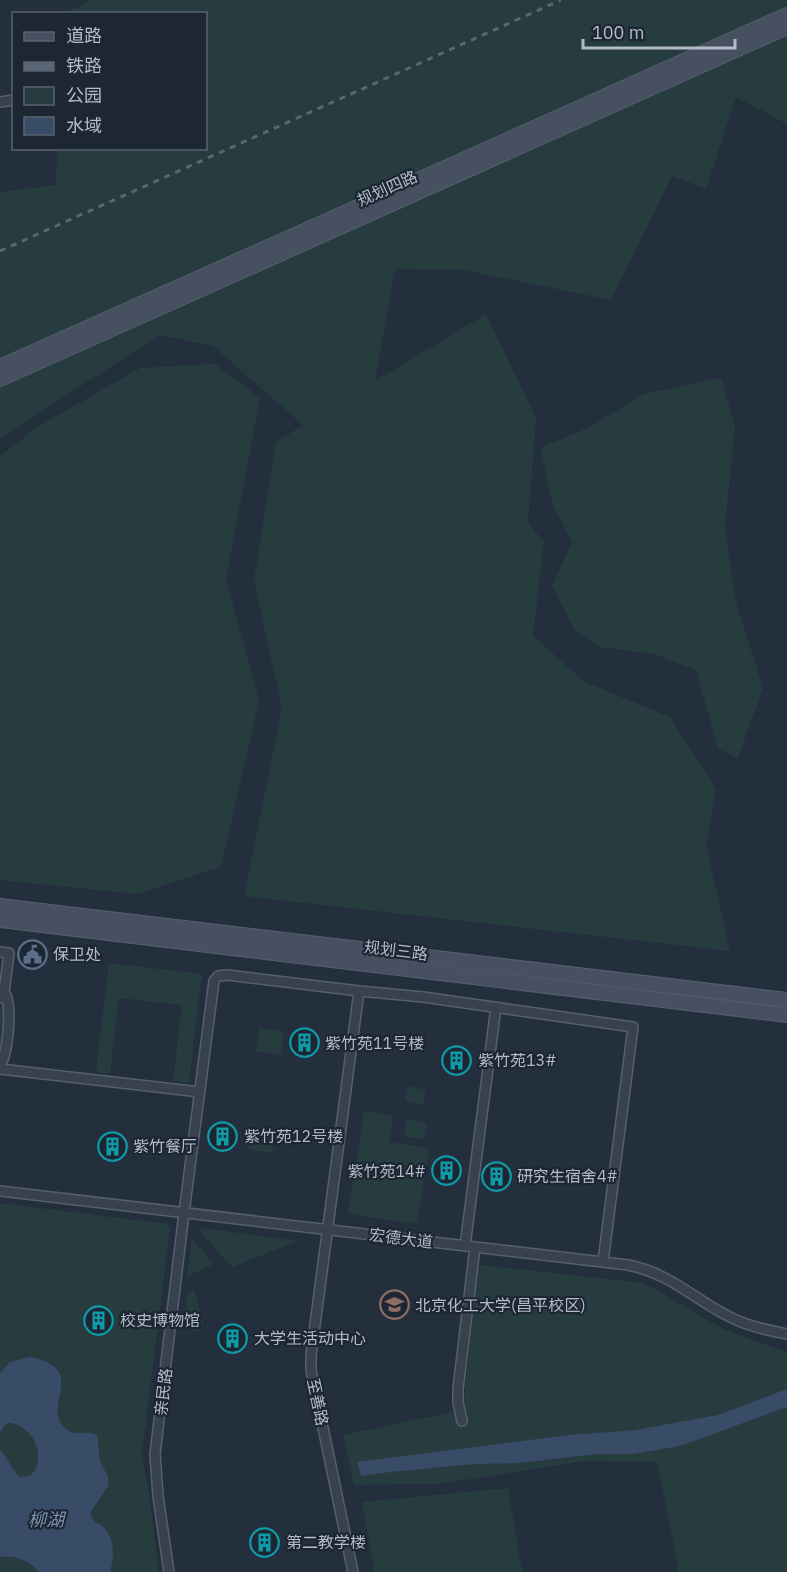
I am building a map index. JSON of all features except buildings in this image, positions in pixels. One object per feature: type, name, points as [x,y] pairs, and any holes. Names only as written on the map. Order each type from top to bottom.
[{"type":"main road","name":"规划四路","points":[[0,367],[787,15]]},
{"type":"main road","name":"规划四路","points":[[0,379],[787,27]]},
{"type":"main road","name":"规划三路","points":[[0,906],[787,1015]]},
{"type":"main road","name":"规划三路","points":[[0,920],[787,1000]]},
{"type":"street","points":[[0,952],[9,953],[2,995],[8,997],[10,1010],[4,1057],[0,1067],[200,1092]]},
{"type":"street","name":"亲民路","points":[[169,1572],[158,1496],[155,1454],[214,981],[218,976],[287,981],[359,991]]},
{"type":"street","points":[[359,991],[423,997],[633,1027],[603,1262]]},
{"type":"street","name":"至善路","points":[[353,1572],[311,1370],[326,1230],[359,991]]},
{"type":"street","points":[[462,1420],[458,1389],[470,1247],[496,1007]]},
{"type":"street","name":"宏德大道","points":[[0,1191],[646,1269],[675,1282],[729,1317],[753,1327],[787,1334]]},
{"type":"green space","points":[[92,0],[787,0],[787,124],[736,97],[706,189],[672,176],[611,300],[464,270],[395,269],[375,381],[486,314],[536,418],[528,523],[544,542],[533,636],[585,682],[670,717],[716,789],[706,845],[730,951],[244,896],[282,708],[254,581],[276,442],[303,425],[213,346],[159,335],[0,439],[0,192],[56,185],[57,150],[207,150],[207,12],[67,12]]},
{"type":"green space","points":[[215,364],[260,398],[226,579],[259,701],[221,867],[137,894],[0,880],[0,456],[39,426],[140,368]]},
{"type":"green space","points":[[721,378],[735,426],[725,526],[735,599],[763,688],[738,758],[718,749],[696,670],[654,654],[600,647],[576,632],[552,586],[572,542],[553,505],[540,448],[590,427],[643,394]]},
{"type":"green space","points":[[109,963],[202,974],[189,1083],[173,1081],[182,1005],[119,998],[110,1074],[96,1072]]},
{"type":"green space","points":[[2,1003],[6,1008],[0,1058],[0,1010]]},
{"type":"green space","points":[[259,1028],[284,1031],[281,1055],[256,1051]]},
{"type":"green space","points":[[408,1086],[426,1090],[423,1105],[405,1101]]},
{"type":"green space","points":[[364,1111],[393,1116],[389,1142],[429,1148],[417,1224],[348,1214]]},
{"type":"green space","points":[[407,1119],[427,1123],[424,1139],[404,1136]]},
{"type":"green space","points":[[250,1126],[275,1129],[272,1153],[247,1149]]},
{"type":"green space","points":[[0,1203],[167,1224],[170,1228],[142,1455],[159,1572],[0,1572]]},
{"type":"green space","points":[[201,1228],[298,1241],[232,1267],[201,1233]]},
{"type":"green space","points":[[192,1239],[214,1264],[187,1276]]},
{"type":"green space","points":[[480,1265],[644,1283],[725,1330],[787,1352],[787,1572],[679,1572],[657,1462],[583,1461],[439,1484],[354,1485],[343,1435],[463,1410],[477,1273]]},
{"type":"green space","points":[[194,1290],[203,1323],[198,1332],[187,1325],[184,1317],[187,1292]]},
{"type":"green space","points":[[508,1488],[522,1572],[375,1572],[362,1502]]},
{"type":"water","name":"柳湖","points":[[30,1357],[48,1363],[58,1370],[61,1379],[59,1420],[66,1429],[74,1433],[97,1435],[100,1462],[108,1476],[108,1486],[90,1513],[94,1520],[104,1527],[111,1540],[113,1556],[110,1572],[39,1572],[31,1564],[21,1559],[0,1557],[0,1450],[20,1477],[30,1476],[36,1469],[38,1453],[32,1438],[21,1427],[7,1423],[0,1432],[0,1373],[10,1362]]},
{"type":"water","points":[[787,1389],[787,1407],[680,1446],[633,1454],[596,1454],[520,1463],[475,1464],[361,1476],[357,1462],[569,1435],[635,1430],[718,1415]]},
{"type":"railway","points":[[0,251],[561,0]]},
{"type":"place","name":"保卫处","points":[[32,954]]},
{"type":"place","name":"紫竹苑11号楼","points":[[304,1043]]},
{"type":"place","name":"紫竹苑13#","points":[[457,1060]]},
{"type":"place","name":"紫竹苑12号楼","points":[[223,1136]]},
{"type":"place","name":"紫竹餐厅","points":[[112,1146]]},
{"type":"place","name":"紫竹苑14#","points":[[447,1171]]},
{"type":"place","name":"研究生宿舍4#","points":[[496,1176]]},
{"type":"place","name":"北京化工大学(昌平校区)","points":[[394,1305]]},
{"type":"place","name":"校史博物馆","points":[[99,1320]]},
{"type":"place","name":"大学生活动中心","points":[[233,1338]]},
{"type":"place","name":"第二教学楼","points":[[265,1542]]}]
